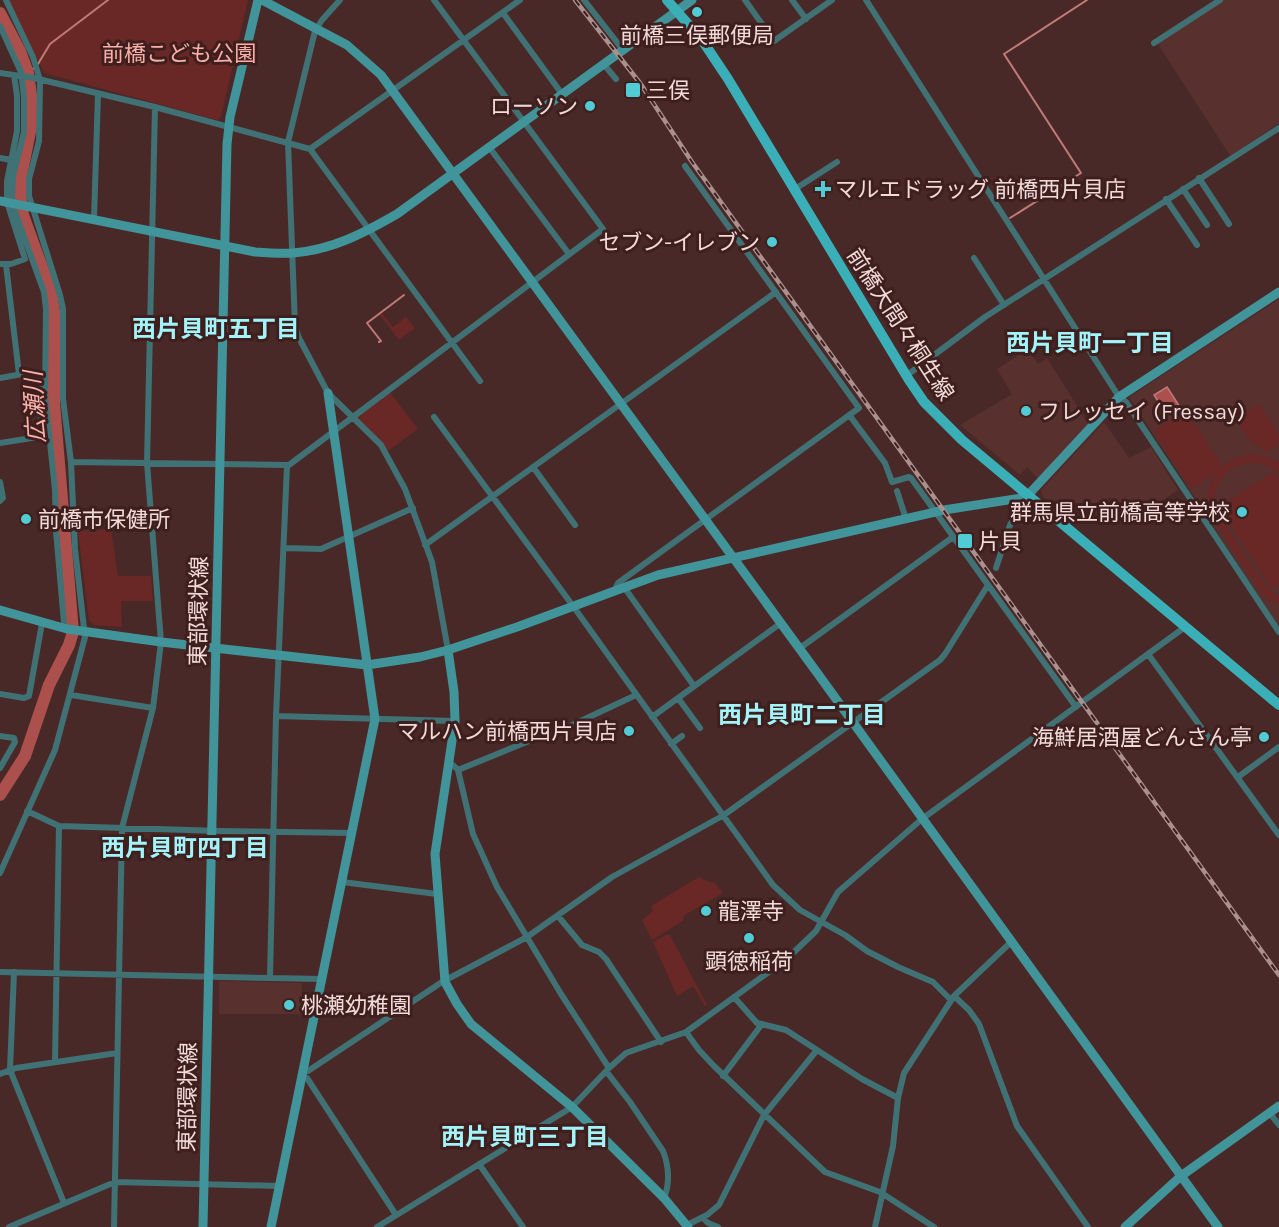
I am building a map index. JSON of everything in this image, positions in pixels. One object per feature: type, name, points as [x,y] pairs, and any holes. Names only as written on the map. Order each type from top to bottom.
[{"type":"main road","name":"前橋大間々桐生線","points":[[667,0],[702,40],[722,69],[795,189],[828,249],[924,402],[1025,496],[1279,705]]},
{"type":"street","points":[[0,873],[56,750],[85,637],[81,631],[71,462],[63,399],[63,309],[29,206],[28,183],[39,141],[36,68],[6,0]]},
{"type":"street","points":[[260,0],[317,27],[363,57],[392,90],[782,623],[1218,1227]]},
{"type":"street","name":"東部環状線","points":[[204,1227],[228,128],[260,0]]},
{"type":"street","points":[[340,0],[317,27],[288,142],[296,332],[328,393],[381,446],[413,508],[432,562],[448,650],[454,692],[455,721],[435,854],[445,982],[471,1024],[572,1107],[664,1198],[687,1226],[703,1218],[718,1205],[764,1115],[817,1050]]},
{"type":"street","points":[[71,462],[287,466],[603,229],[434,0]]},
{"type":"street","points":[[310,149],[520,0]]},
{"type":"street","points":[[584,0],[623,50]]},
{"type":"street","points":[[10,203],[255,252],[292,253],[336,244],[370,230],[398,214],[692,0]]},
{"type":"street","points":[[745,0],[774,42],[832,0]]},
{"type":"street","points":[[792,0],[806,19]]},
{"type":"street","points":[[866,0],[1119,397],[1126,402],[1279,632]]},
{"type":"street","points":[[1154,43],[1220,0]]},
{"type":"street","points":[[503,13],[562,94]]},
{"type":"street","points":[[0,26],[23,76],[24,132],[13,176],[10,215],[25,257],[23,261],[3,264],[19,374]]},
{"type":"street","points":[[606,67],[616,79]]},
{"type":"street","points":[[0,73],[37,79],[155,107],[310,149],[480,381]]},
{"type":"street","points":[[14,75],[17,96],[17,132],[7,181],[10,203],[44,292],[46,309],[45,395],[66,626]]},
{"type":"street","points":[[94,219],[98,94]]},
{"type":"street","points":[[114,1227],[122,828],[153,708],[161,642],[147,463],[155,107]]},
{"type":"street","points":[[906,376],[966,329],[1279,128]]},
{"type":"street","points":[[489,147],[569,254]]},
{"type":"street","points":[[0,158],[11,160]]},
{"type":"street","points":[[795,189],[837,162]]},
{"type":"street","points":[[685,166],[859,407],[850,416],[618,583],[620,589],[694,686]]},
{"type":"street","points":[[1199,178],[1229,224]]},
{"type":"street","points":[[1183,189],[1207,225]]},
{"type":"street","points":[[1166,199],[1197,244]]},
{"type":"street","points":[[974,258],[1004,305]]},
{"type":"street","points":[[425,545],[776,292]]},
{"type":"street","points":[[996,568],[1010,525],[1025,496],[1119,397],[1279,292]]},
{"type":"street","points":[[0,378],[38,373],[42,433],[38,437],[0,443]]},
{"type":"street","points":[[271,1227],[375,719],[328,393]]},
{"type":"street","points":[[850,416],[885,463],[892,482],[909,477],[1076,707]]},
{"type":"street","points":[[434,417],[778,890],[800,910],[845,935],[867,951],[933,982],[969,1010],[979,1024],[1019,1131],[1088,1227]]},
{"type":"street","points":[[270,978],[278,654],[287,466]]},
{"type":"street","points":[[533,467],[575,525]]},
{"type":"street","points":[[0,482],[3,498],[0,501]]},
{"type":"street","points":[[897,490],[906,519]]},
{"type":"street","points":[[0,610],[42,623],[66,626],[81,631],[367,665],[448,650],[658,575],[906,519],[1025,496]]},
{"type":"street","points":[[284,548],[317,550],[413,508]]},
{"type":"street","points":[[800,648],[953,537]]},
{"type":"street","points":[[303,1074],[442,982],[527,937],[612,877],[724,815],[854,723],[942,657],[988,585]]},
{"type":"street","points":[[0,694],[24,698],[29,696],[42,623]]},
{"type":"street","points":[[652,717],[782,623]]},
{"type":"street","points":[[377,1227],[572,1107],[608,1069],[630,1051],[686,1032],[735,997],[794,952],[816,931],[838,892],[922,819],[1185,627]]},
{"type":"street","points":[[1148,654],[1279,835]]},
{"type":"street","points":[[71,695],[153,708]]},
{"type":"street","points":[[458,771],[534,739],[553,734],[636,695]]},
{"type":"street","points":[[678,698],[700,728]]},
{"type":"street","points":[[276,716],[455,721]]},
{"type":"street","points":[[0,736],[14,738],[15,742],[0,768]]},
{"type":"street","points":[[671,744],[682,736]]},
{"type":"street","points":[[1238,777],[1279,747]]},
{"type":"street","points":[[448,766],[453,765],[458,771],[477,845],[497,887],[608,1069],[663,1151],[668,1175],[664,1198]]},
{"type":"street","points":[[27,811],[58,826],[352,833]]},
{"type":"street","points":[[55,1062],[58,826]]},
{"type":"street","points":[[342,882],[437,894]]},
{"type":"street","points":[[558,916],[582,945],[598,952],[606,959],[661,1042]]},
{"type":"street","points":[[874,1227],[893,1146],[898,1098],[904,1073],[952,998],[1011,942]]},
{"type":"street","points":[[0,972],[322,979]]},
{"type":"street","points":[[14,972],[10,1070],[64,1203]]},
{"type":"street","points":[[735,997],[753,1020],[786,1030],[898,1098]]},
{"type":"street","points":[[723,1076],[762,1024]]},
{"type":"street","points":[[686,1032],[723,1076],[825,1172],[883,1194],[934,1227]]},
{"type":"street","points":[[0,1074],[10,1070],[117,1053]]},
{"type":"street","points":[[303,1074],[396,1215]]},
{"type":"street","points":[[1125,1227],[1181,1176],[1279,1106]]},
{"type":"street","points":[[1268,1114],[1279,1125]]},
{"type":"street","points":[[479,1164],[523,1227]]},
{"type":"street","points":[[9,1227],[115,1182],[280,1186]]},
{"type":"street","points":[[703,1218],[706,1222],[718,1227]]},
{"type":"shaded area","points":[[1224,0],[1279,0],[1279,123],[1232,155],[1229,154],[1158,44]]},
{"type":"shaded area","name":"群馬県立前橋高等学校","points":[[1279,299],[1279,627],[1129,397]]},
{"type":"shaded area","name":"フレッセイ (Fressay)","points":[[1028,349],[1038,364],[1047,358],[1089,425],[1038,479],[1027,467],[1020,475],[960,425],[1012,394],[997,369]]},
{"type":"shaded area","points":[[1167,387],[1180,407],[1167,415],[1154,395]]},
{"type":"shaded area","points":[[1104,422],[1129,458],[1151,447],[1178,490],[1128,523],[1110,497],[1087,511],[1081,503],[1061,512],[1043,497],[1041,490]]},
{"type":"shaded area","points":[[219,981],[302,983],[301,1014],[219,1014]]},
{"type":"green space","name":"前橋こども公園","points":[[9,0],[248,0],[221,117],[217,120],[44,73]]},
{"type":"green space","points":[[381,312],[393,327],[406,317],[415,328],[399,340],[379,314]]},
{"type":"green space","points":[[389,391],[418,429],[385,453],[352,419]]},
{"type":"green space","points":[[1259,404],[1279,435],[1279,444],[1265,453],[1258,444],[1254,446],[1236,420]]},
{"type":"green space","points":[[1186,410],[1221,464],[1220,468],[1241,456],[1255,454],[1279,460],[1279,473],[1259,463],[1248,463],[1229,471],[1217,488],[1215,500],[1222,518],[1247,558],[1269,589],[1279,596],[1279,604],[1262,593],[1223,534],[1211,511],[1208,495],[1217,472],[1191,489],[1154,431]]},
{"type":"green space","points":[[1274,471],[1279,479],[1279,585],[1272,589],[1219,507]]},
{"type":"green space","points":[[111,529],[118,576],[151,576],[153,601],[121,601],[122,627],[94,625],[89,620],[78,531]]},
{"type":"green space","points":[[699,877],[711,883],[714,882],[723,893],[683,916],[684,920],[652,940],[642,920],[653,911],[651,906]]},
{"type":"green space","points":[[670,935],[707,1005],[705,1006],[693,986],[677,996],[653,942]]},
{"type":"waterway","points":[[38,64],[50,44],[108,0]]},
{"type":"waterway","points":[[1010,218],[1081,173],[1004,54],[1087,0]]},
{"type":"waterway","name":"広瀬川","points":[[0,13],[20,51],[28,73],[32,103],[31,127],[20,181],[20,194],[23,215],[51,292],[54,311],[54,403],[73,632],[49,685],[25,756],[0,795]]},
{"type":"waterway","name":"広瀬川","points":[[28,73],[34,68]]},
{"type":"waterway","points":[[379,342],[381,341],[367,323],[404,295]]},
{"type":"railway","points":[[575,0],[640,83],[692,162],[1279,975]]},
{"type":"place","name":"前橋三俣郵便局","points":[[697,12]]},
{"type":"place","name":"三俣","points":[[633,90]]},
{"type":"place","name":"ローソン","points":[[590,106]]},
{"type":"place","name":"マルエドラッグ 前橋西片貝店","points":[[823,189]]},
{"type":"place","name":"セブン-イレブン","points":[[772,242]]},
{"type":"place","name":"フレッセイ (Fressay)","points":[[1026,411]]},
{"type":"place","name":"群馬県立前橋高等学校","points":[[1242,512]]},
{"type":"place","name":"前橋市保健所","points":[[26,519]]},
{"type":"place","name":"片貝","points":[[965,541]]},
{"type":"place","name":"マルハン前橋西片貝店","points":[[629,731]]},
{"type":"place","name":"海鮮居酒屋どんさん亭","points":[[1264,737]]},
{"type":"place","name":"龍澤寺","points":[[706,911]]},
{"type":"place","name":"顕徳稲荷","points":[[749,938]]},
{"type":"place","name":"桃瀬幼稚園","points":[[289,1005]]},
{"type":"district","name":"西片貝町五丁目","points":[[216,329]]},
{"type":"district","name":"西片貝町一丁目","points":[[1090,343]]},
{"type":"district","name":"西片貝町二丁目","points":[[802,715]]},
{"type":"district","name":"西片貝町四丁目","points":[[185,848]]},
{"type":"district","name":"西片貝町三丁目","points":[[525,1137]]}]
